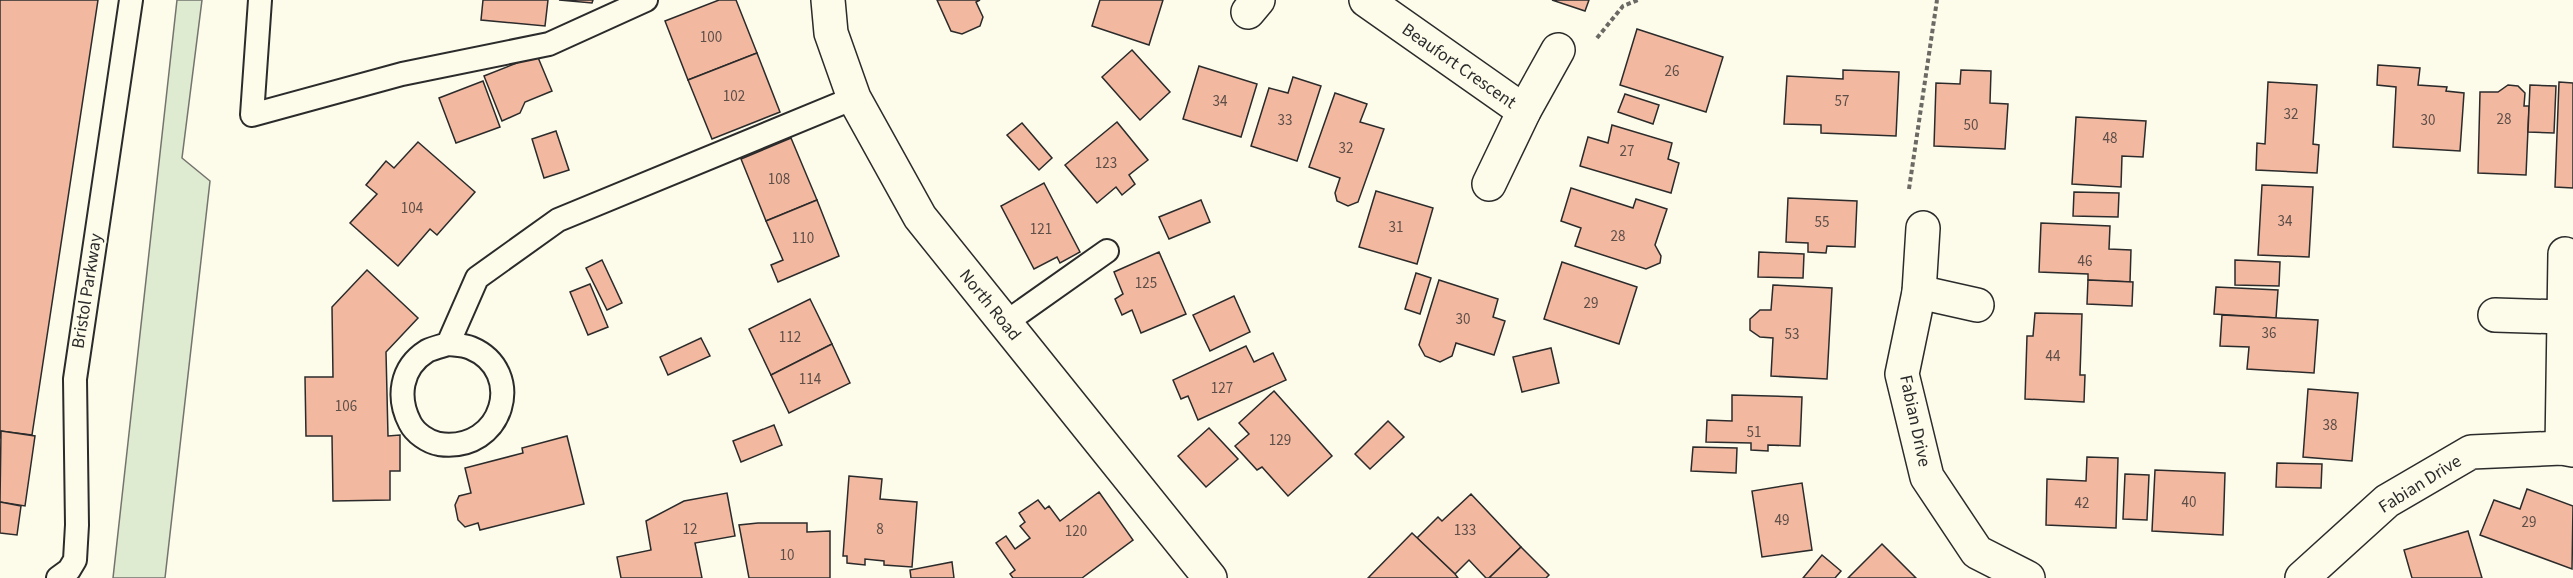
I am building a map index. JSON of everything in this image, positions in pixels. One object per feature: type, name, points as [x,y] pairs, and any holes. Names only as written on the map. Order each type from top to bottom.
[{"type":"street","name":"North Road","points":[[828,0],[831,33],[854,98],[920,217],[1210,578]]},
{"type":"street","name":"Beaufort Crescent","points":[[1366,0],[1524,111]]},
{"type":"street","name":"Beaufort Crescent","points":[[1490,184],[1524,111],[1558,50]]},
{"type":"street","name":"Fabian Drive","points":[[1923,228],[1919,292],[1902,374],[1927,477],[1977,552],[2028,578]]},
{"type":"street","name":"Fabian Drive","points":[[2302,578],[2387,501],[2471,452],[2567,449],[2562,317],[2565,254]]},
{"type":"street","points":[[1919,292],[1977,304]]},
{"type":"street","points":[[2495,315],[2562,317]]},
{"type":"lane","name":"Bristol Parkway","points":[[58,578],[69,570],[75,560],[77,525],[75,379],[131,0]]},
{"type":"lane","points":[[260,0],[252,115],[402,74],[549,44],[646,0]]},
{"type":"lane","points":[[448,344],[471,348],[489,361],[500,381],[502,403],[493,425],[477,440],[455,446],[433,443],[414,430],[403,410],[401,387],[410,366],[427,351],[448,344],[477,278],[558,220],[854,98]]},
{"type":"lane","points":[[1005,323],[1107,251]]},
{"type":"path","points":[[1558,50],[1586,52],[1623,6],[1638,0]]},
{"type":"path","points":[[1923,228],[1908,193],[1937,0]]},
{"type":"green space","points":[[177,0],[202,0],[182,158],[210,181],[165,578],[113,578]]},
{"type":"building","points":[[0,0],[98,0],[32,435],[1,431],[0,439]]},
{"type":"building","points":[[483,0],[548,0],[545,26],[481,20]]},
{"type":"building","points":[[559,0],[593,0],[592,3]]},
{"type":"building","points":[[719,0],[736,0],[757,53],[688,80],[665,21]]},
{"type":"building","points":[[937,0],[980,0],[976,2],[983,17],[980,26],[962,34],[951,31]]},
{"type":"building","points":[[1100,0],[1163,0],[1149,45],[1092,26]]},
{"type":"building","points":[[1552,0],[1589,0],[1585,11]]},
{"type":"building","points":[[1637,29],[1723,57],[1706,112],[1620,85]]},
{"type":"building","points":[[1132,50],[1170,92],[1140,120],[1102,77]]},
{"type":"building","points":[[757,53],[780,112],[712,139],[688,80]]},
{"type":"building","points":[[537,55],[552,91],[525,102],[520,113],[502,121],[484,76]]},
{"type":"building","points":[[2378,65],[2420,68],[2418,85],[2447,87],[2446,91],[2464,93],[2460,151],[2393,147],[2396,87],[2377,85]]},
{"type":"building","points":[[1199,66],[1257,84],[1241,137],[1183,119]]},
{"type":"building","points":[[1843,70],[1899,72],[1896,136],[1821,133],[1821,125],[1784,124],[1787,76],[1843,79]]},
{"type":"building","points":[[1961,70],[1991,71],[1990,103],[2008,104],[2005,149],[1934,146],[1936,83],[1960,84]]},
{"type":"building","points":[[1293,77],[1321,86],[1297,161],[1251,146],[1269,88],[1288,93]]},
{"type":"building","points":[[483,81],[500,127],[456,143],[439,98]]},
{"type":"building","points":[[2268,82],[2317,85],[2313,144],[2319,145],[2317,173],[2256,170],[2257,143],[2265,144]]},
{"type":"building","points":[[2559,82],[2573,83],[2573,188],[2555,187]]},
{"type":"building","points":[[2508,85],[2518,86],[2525,93],[2524,106],[2529,106],[2526,175],[2478,173],[2480,92],[2498,92]]},
{"type":"building","points":[[2530,85],[2556,86],[2554,133],[2528,132]]},
{"type":"building","points":[[1335,93],[1367,104],[1360,122],[1384,129],[1358,202],[1348,206],[1337,201],[1335,193],[1340,178],[1309,167]]},
{"type":"building","points":[[1625,94],[1659,105],[1653,124],[1618,112]]},
{"type":"building","points":[[2076,117],[2146,121],[2143,157],[2122,156],[2121,187],[2072,184]]},
{"type":"building","points":[[1117,122],[1148,160],[1129,175],[1135,184],[1122,195],[1116,187],[1097,203],[1065,165]]},
{"type":"building","points":[[1022,123],[1052,158],[1039,170],[1007,135]]},
{"type":"building","points":[[1612,125],[1672,143],[1668,159],[1679,163],[1671,193],[1580,166],[1588,137],[1608,143]]},
{"type":"building","points":[[556,131],[569,170],[544,178],[532,139]]},
{"type":"building","points":[[791,138],[817,200],[766,221],[741,159]]},
{"type":"building","points":[[418,142],[475,192],[437,235],[430,229],[398,266],[350,223],[377,194],[366,185],[386,161],[394,168]]},
{"type":"building","points":[[1044,183],[1080,252],[1060,263],[1057,257],[1034,269],[1001,206]]},
{"type":"building","points":[[2262,185],[2313,187],[2309,257],[2258,255]]},
{"type":"building","points":[[1571,188],[1633,208],[1636,199],[1667,209],[1655,245],[1661,256],[1660,263],[1646,269],[1575,246],[1581,228],[1561,221]]},
{"type":"building","points":[[1376,191],[1433,208],[1417,264],[1359,247]]},
{"type":"building","points":[[2074,192],[2119,193],[2118,217],[2073,216]]},
{"type":"building","points":[[1788,198],[1857,201],[1855,247],[1827,246],[1826,253],[1808,252],[1808,243],[1786,242]]},
{"type":"building","points":[[817,200],[839,256],[778,282],[771,265],[783,260],[766,221]]},
{"type":"building","points":[[1201,200],[1210,222],[1169,239],[1159,217]]},
{"type":"building","points":[[2041,223],[2110,226],[2109,249],[2131,250],[2130,282],[2088,280],[2088,274],[2039,272]]},
{"type":"building","points":[[1159,252],[1186,314],[1141,333],[1132,310],[1122,315],[1115,299],[1123,294],[1114,272]]},
{"type":"building","points":[[1759,252],[1804,254],[1803,278],[1758,277]]},
{"type":"building","points":[[602,260],[622,303],[607,310],[586,268]]},
{"type":"building","points":[[2235,260],[2280,262],[2279,286],[2235,285]]},
{"type":"building","points":[[1562,262],[1637,287],[1619,344],[1544,319]]},
{"type":"building","points":[[367,270],[418,318],[386,352],[388,436],[400,435],[400,471],[390,471],[390,500],[333,501],[332,436],[306,436],[305,377],[333,377],[332,307]]},
{"type":"building","points":[[1416,273],[1431,278],[1420,314],[1405,309]]},
{"type":"building","points":[[1439,280],[1498,299],[1493,317],[1505,321],[1494,355],[1456,343],[1452,356],[1440,362],[1425,356],[1419,345]]},
{"type":"building","points":[[2088,280],[2133,282],[2132,306],[2087,304]]},
{"type":"building","points":[[590,284],[608,327],[588,335],[570,292]]},
{"type":"building","points":[[1773,285],[1832,288],[1827,379],[1771,376],[1773,338],[1760,337],[1750,330],[1750,319],[1760,310],[1771,310]]},
{"type":"building","points":[[2216,287],[2278,290],[2276,318],[2214,314]]},
{"type":"building","points":[[1234,296],[1250,332],[1210,351],[1193,315]]},
{"type":"building","points":[[810,299],[832,344],[771,375],[749,329]]},
{"type":"building","points":[[2035,313],[2082,314],[2080,375],[2085,375],[2084,402],[2025,399],[2027,336],[2033,336]]},
{"type":"building","points":[[2222,315],[2318,320],[2314,373],[2247,369],[2249,347],[2220,346]]},
{"type":"building","points":[[701,338],[710,356],[668,375],[660,357]]},
{"type":"building","points":[[832,344],[850,383],[789,413],[771,375]]},
{"type":"building","points":[[1246,346],[1254,362],[1273,353],[1286,380],[1198,420],[1188,396],[1181,399],[1173,380]]},
{"type":"building","points":[[1551,348],[1559,383],[1522,392],[1513,357]]},
{"type":"building","points":[[2308,389],[2358,393],[2352,461],[2303,457]]},
{"type":"building","points":[[1274,391],[1332,456],[1288,496],[1262,467],[1257,470],[1235,446],[1249,434],[1239,423]]},
{"type":"building","points":[[1732,395],[1802,397],[1800,446],[1768,445],[1768,451],[1751,450],[1751,443],[1706,442],[1707,420],[1732,421]]},
{"type":"building","points":[[1388,421],[1404,437],[1370,469],[1355,454]]},
{"type":"building","points":[[774,425],[782,445],[741,462],[733,441]]},
{"type":"building","points":[[1209,428],[1238,459],[1206,487],[1178,456]]},
{"type":"building","points":[[1,431],[35,436],[25,506],[0,502]]},
{"type":"building","points":[[567,436],[584,504],[480,530],[478,523],[465,527],[458,520],[455,505],[459,496],[471,493],[465,468],[523,453],[522,448]]},
{"type":"building","points":[[1693,447],[1737,448],[1736,473],[1691,471]]},
{"type":"building","points":[[2087,457],[2118,458],[2116,528],[2046,525],[2047,479],[2086,481]]},
{"type":"building","points":[[2277,463],[2322,464],[2321,488],[2276,487]]},
{"type":"building","points":[[2155,470],[2225,473],[2223,535],[2152,531]]},
{"type":"building","points":[[2125,474],[2149,475],[2147,520],[2123,519]]},
{"type":"building","points":[[849,476],[882,479],[880,499],[917,502],[912,567],[884,565],[884,561],[865,559],[865,565],[847,563],[847,556],[843,556]]},
{"type":"building","points":[[1802,483],[1812,550],[1762,557],[1752,491]]},
{"type":"building","points":[[2527,489],[2573,506],[2572,569],[2480,535],[2494,500],[2520,509]]},
{"type":"building","points":[[1099,492],[1133,540],[1082,578],[1013,578],[1010,574],[1015,570],[996,543],[1006,536],[1015,549],[1030,538],[1020,526],[1025,522],[1019,513],[1038,500],[1045,509],[1049,506],[1060,521]]},
{"type":"building","points":[[727,493],[735,536],[695,543],[702,578],[621,578],[617,557],[651,550],[646,521],[684,501]]},
{"type":"building","points":[[1471,494],[1521,547],[1489,578],[1486,578],[1469,560],[1455,574],[1417,538],[1438,517],[1442,521]]},
{"type":"building","points":[[0,502],[21,506],[17,535],[0,533]]},
{"type":"building","points":[[807,523],[807,532],[830,531],[830,578],[749,578],[739,525]]},
{"type":"building","points":[[2468,531],[2482,578],[2412,578],[2404,550]]},
{"type":"building","points":[[1412,533],[1455,574],[1458,578],[1368,578]]},
{"type":"building","points":[[1882,544],[1916,578],[1848,578]]},
{"type":"building","points":[[1521,547],[1549,575],[1546,578],[1489,578]]},
{"type":"building","points":[[1822,555],[1841,571],[1835,578],[1803,578]]},
{"type":"building","points":[[952,562],[954,578],[911,578],[910,570]]}]
